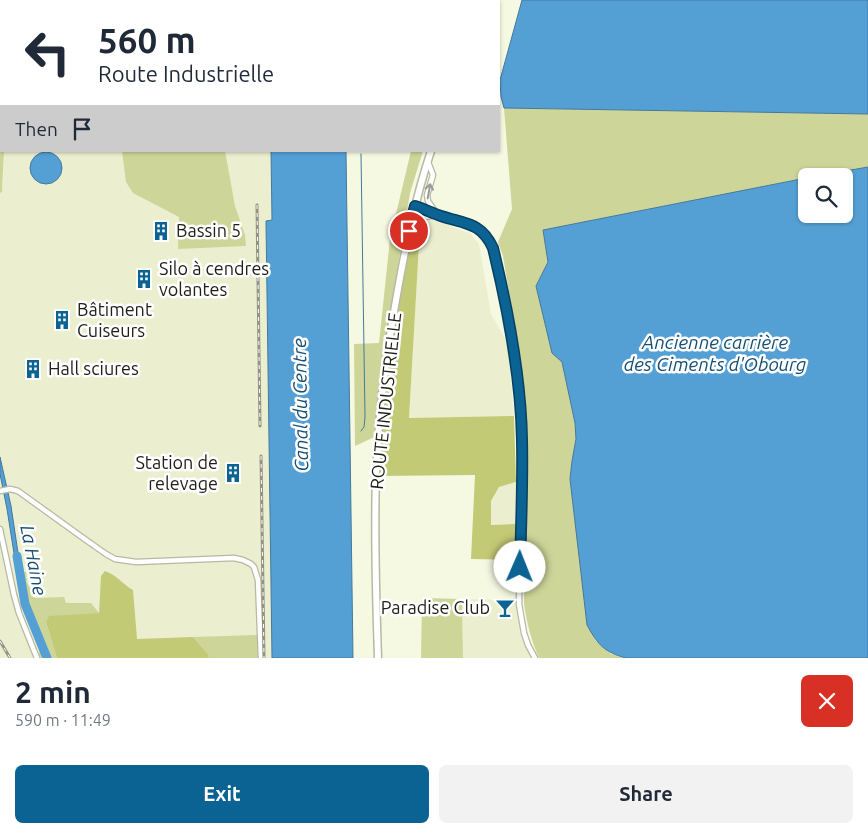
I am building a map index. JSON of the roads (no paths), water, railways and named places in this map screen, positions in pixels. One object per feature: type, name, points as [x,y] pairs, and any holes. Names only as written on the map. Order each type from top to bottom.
[{"type":"main road","name":"ROUTE INDUSTRIELLE","points":[[378,658],[376,514],[382,393],[409,231],[431,152]]},
{"type":"street","points":[[428,160],[433,175],[427,195],[428,201],[440,216]]},
{"type":"street","points":[[415,206],[440,216],[475,226],[490,241],[495,256],[518,376],[522,440],[519,604],[524,633],[535,658]]},
{"type":"street","points":[[409,231],[424,218],[434,215],[440,216]]},
{"type":"street","points":[[1,491],[10,489],[18,491],[92,545],[115,558],[136,562],[234,558],[251,564],[254,567],[258,580],[261,658]]},
{"type":"street","points":[[0,529],[14,595],[37,658]]},
{"type":"water","points":[[522,0],[868,0],[868,114],[504,108],[500,80]]},
{"type":"water","points":[[46,152],[57,157],[62,168],[57,179],[46,184],[35,179],[30,168],[35,157]]},
{"type":"water","name":"Canal du Centre","points":[[271,152],[346,152],[353,658],[272,658],[266,221],[272,220]]},
{"type":"water","name":"Ancienne carrière des Ciments d'Obourg","points":[[868,167],[868,658],[626,658],[612,653],[598,643],[587,625],[570,479],[576,439],[575,423],[562,362],[552,353],[536,286],[548,262],[543,230],[798,180],[798,223],[853,223],[853,170]]},
{"type":"water","points":[[0,457],[11,506],[20,566],[16,566],[0,474]]},
{"type":"waterway","points":[[361,154],[365,417],[364,427],[361,431]]},
{"type":"waterway","name":"La Haine","points":[[17,556],[25,604],[47,658]]},
{"type":"railway","points":[[257,205],[260,426]]},
{"type":"railway","points":[[261,456],[264,658]]},
{"type":"railway","points":[[0,641],[10,658]]},
{"type":"place","name":"Bassin 5","points":[[161,231]]},
{"type":"place","name":"Silo à cendres volantes","points":[[144,279]]},
{"type":"place","name":"Bâtiment Cuiseurs","points":[[62,320]]},
{"type":"place","name":"Hall sciures","points":[[33,369]]},
{"type":"place","name":"Station de relevage","points":[[233,473]]},
{"type":"place","name":"Paradise Club","points":[[505,608]]}]
